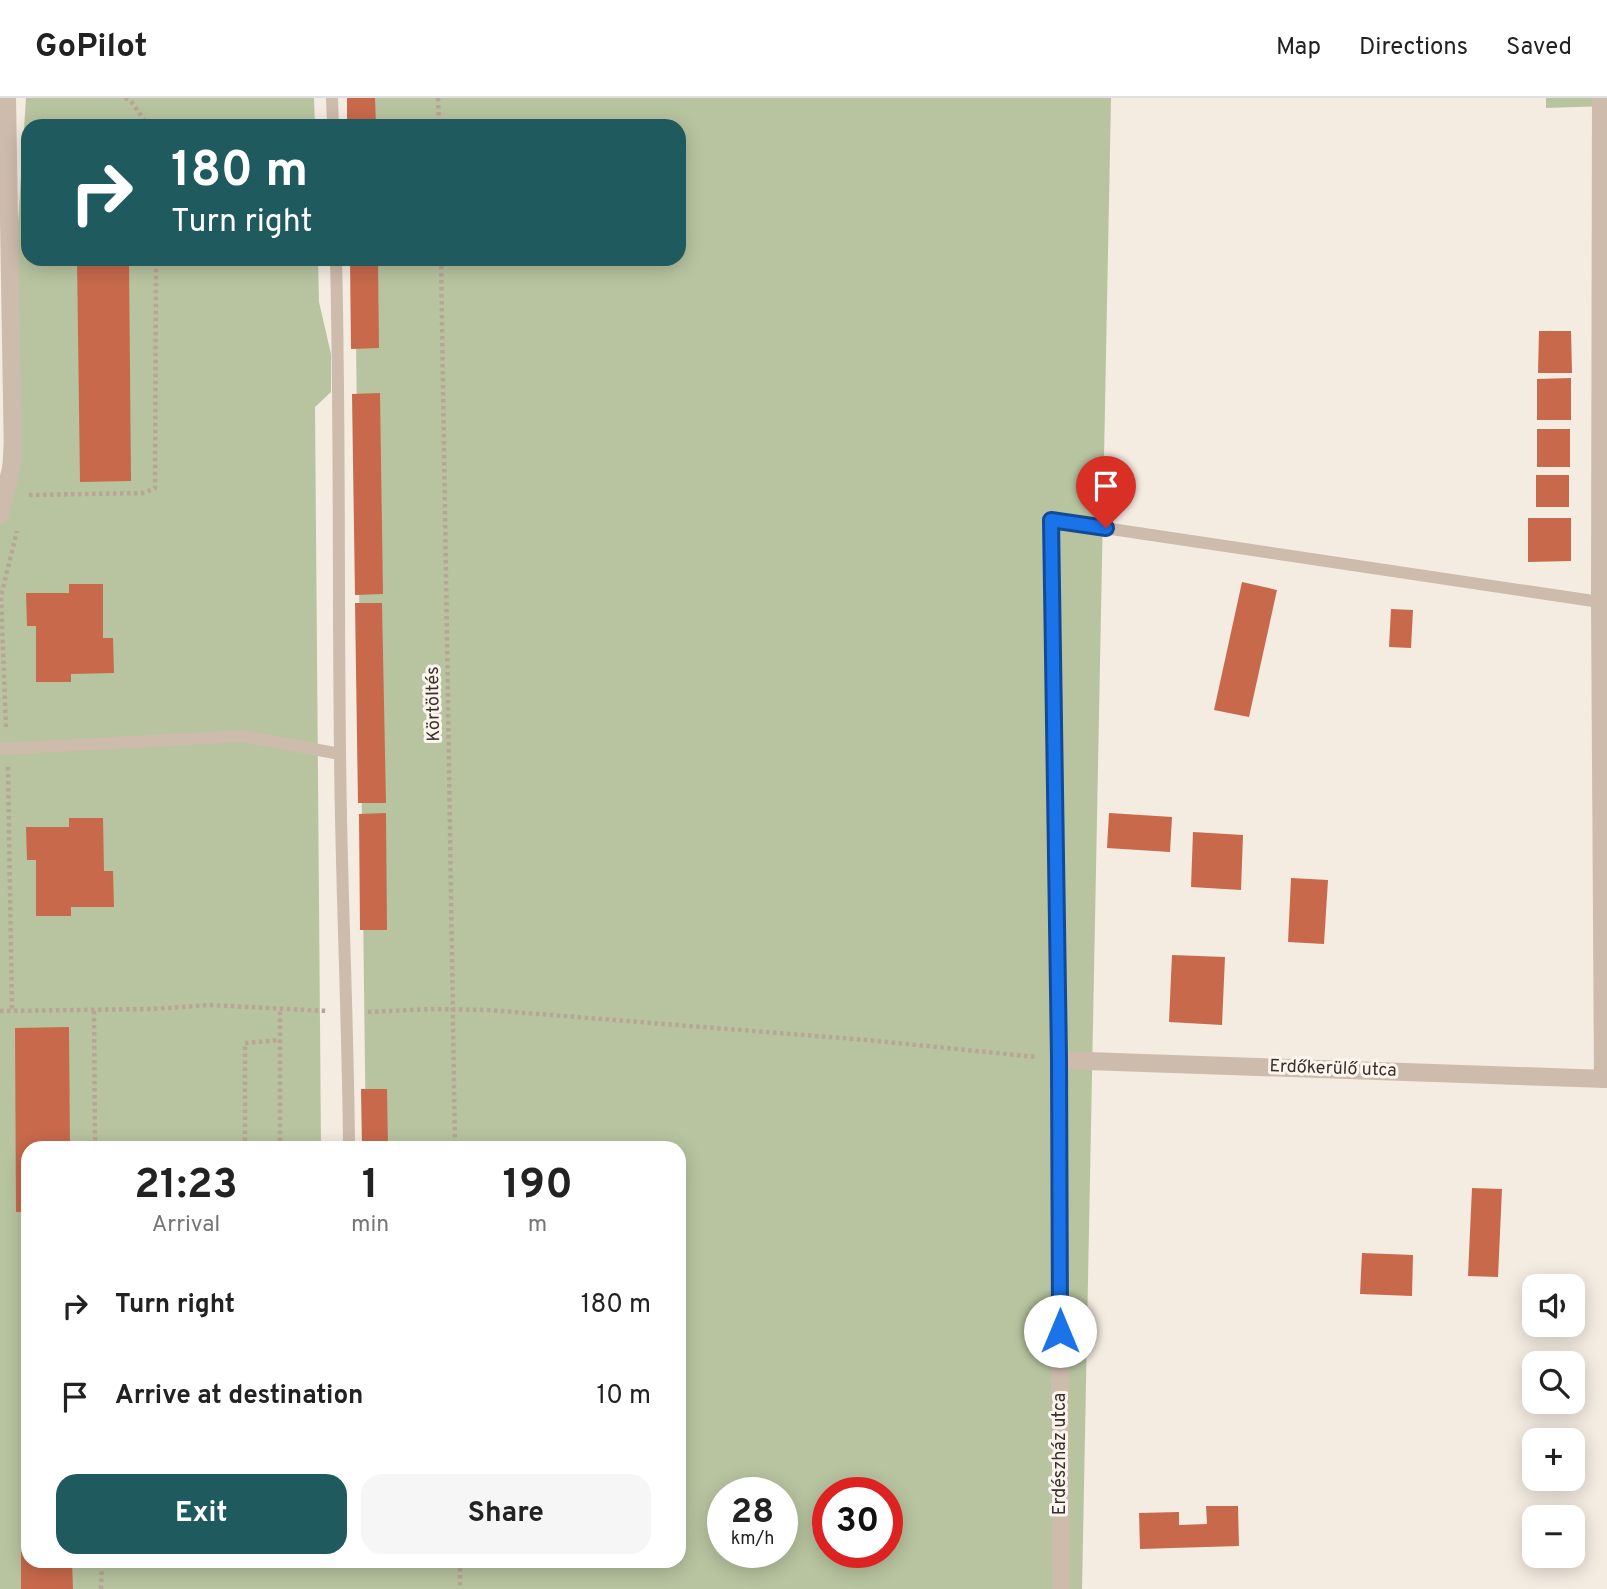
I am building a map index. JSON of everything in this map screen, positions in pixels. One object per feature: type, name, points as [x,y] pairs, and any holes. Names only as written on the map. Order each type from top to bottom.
[{"type":"street","points":[[0,515],[13,460],[7,98]]},
{"type":"street","points":[[1601,98],[1600,602],[1605,1079]]},
{"type":"street","name":"Erdészház utca","points":[[1051,520],[1059,1059],[1061,1589]]},
{"type":"street","name":"Erdőkerülő utca","points":[[1059,1059],[1605,1079]]},
{"type":"lane","points":[[332,98],[333,119]]},
{"type":"lane","points":[[336,266],[340,754],[349,1141]]},
{"type":"lane","points":[[1051,520],[1600,602]]},
{"type":"lane","points":[[4,748],[244,736],[340,754]]},
{"type":"path","points":[[125,98],[131,101],[143,119]]},
{"type":"path","points":[[438,98],[439,119]]},
{"type":"path","points":[[26,495],[145,493],[155,488],[156,266]]},
{"type":"path","name":"Körtöltés","points":[[441,266],[455,1141]]},
{"type":"path","points":[[12,1011],[1,596],[20,520]]},
{"type":"path","points":[[0,1012],[94,1011],[209,1005],[348,1012],[488,1010],[840,1038],[1059,1059]]},
{"type":"path","points":[[280,1010],[280,1141]]},
{"type":"path","points":[[94,1011],[94,1141]]},
{"type":"path","points":[[245,1141],[244,1043],[280,1040]]},
{"type":"path","points":[[101,1589],[102,1568]]},
{"type":"path","points":[[460,1568],[460,1589]]},
{"type":"green space","points":[[26,98],[314,98],[315,119],[25,119]]},
{"type":"green space","points":[[353,98],[1111,98],[1082,1589],[0,1589],[0,504],[21,176],[21,266],[318,266],[319,302],[331,354],[331,392],[315,407],[321,1141],[21,1141],[21,1568],[686,1568],[686,1141],[366,1141],[355,266],[686,266],[686,119],[353,119]]},
{"type":"green space","points":[[1546,98],[1607,98],[1607,106],[1546,108]]},
{"type":"building","points":[[347,98],[375,98],[376,119],[347,119]]},
{"type":"building","points":[[77,266],[129,266],[131,481],[80,482]]},
{"type":"building","points":[[350,266],[378,266],[379,348],[351,349]]},
{"type":"building","points":[[1539,331],[1571,331],[1572,373],[1538,373]]},
{"type":"building","points":[[1571,378],[1571,420],[1537,420],[1537,379]]},
{"type":"building","points":[[380,393],[383,594],[355,595],[352,394]]},
{"type":"building","points":[[1537,429],[1570,429],[1570,467],[1537,467]]},
{"type":"building","points":[[1536,475],[1569,475],[1569,507],[1536,507]]},
{"type":"building","points":[[1528,518],[1571,518],[1571,561],[1528,562]]},
{"type":"building","points":[[1242,582],[1277,590],[1249,717],[1214,710]]},
{"type":"building","points":[[69,584],[103,584],[103,638],[113,638],[114,673],[71,674],[71,682],[36,682],[36,626],[27,626],[26,593],[69,593]]},
{"type":"building","points":[[355,603],[382,603],[386,803],[358,803]]},
{"type":"building","points":[[1391,609],[1413,610],[1411,648],[1389,647]]},
{"type":"building","points":[[386,813],[387,930],[360,930],[359,814]]},
{"type":"building","points":[[1109,813],[1172,817],[1170,852],[1107,848]]},
{"type":"building","points":[[69,818],[103,818],[104,871],[113,871],[114,907],[71,907],[71,916],[36,916],[36,860],[27,860],[26,827],[69,827]]},
{"type":"building","points":[[1193,832],[1243,835],[1241,890],[1191,887]]},
{"type":"building","points":[[1291,878],[1328,880],[1324,944],[1288,942]]},
{"type":"building","points":[[1172,955],[1225,957],[1222,1025],[1169,1022]]},
{"type":"building","points":[[69,1027],[70,1141],[21,1141],[21,1212],[16,1212],[15,1028]]},
{"type":"building","points":[[361,1089],[387,1089],[388,1141],[362,1141]]},
{"type":"building","points":[[1472,1188],[1502,1189],[1498,1277],[1468,1276]]},
{"type":"building","points":[[1362,1253],[1413,1255],[1412,1296],[1360,1294]]},
{"type":"building","points":[[1206,1506],[1238,1506],[1239,1546],[1140,1549],[1139,1513],[1179,1512],[1179,1525],[1207,1524]]},
{"type":"building","points":[[21,1568],[72,1568],[73,1589],[21,1589]]},
{"type":"route","points":[[1060,1331],[1051,520],[1106,528]]}]
